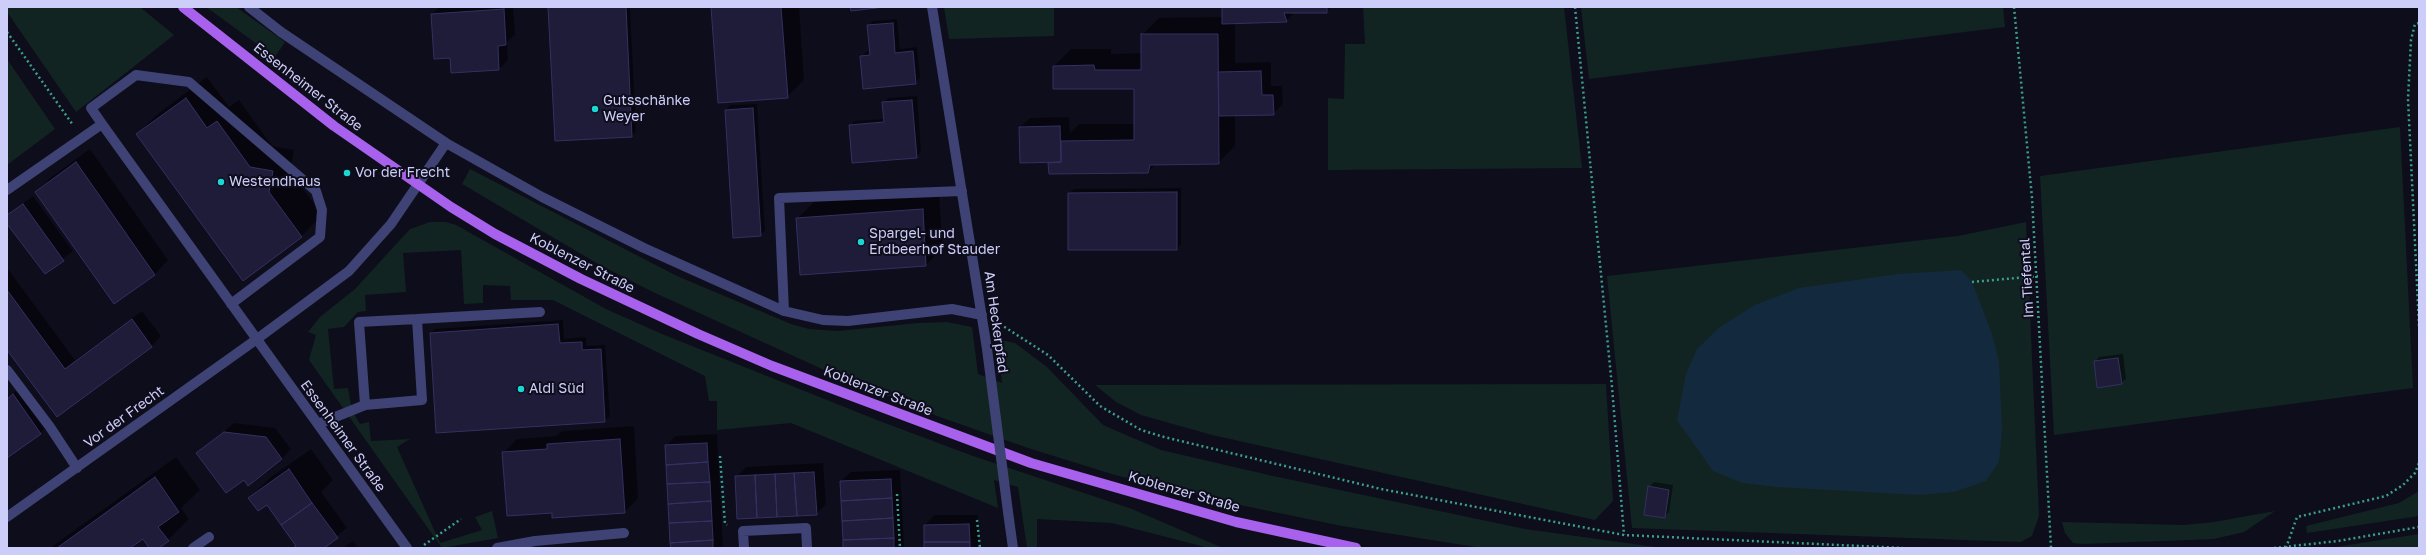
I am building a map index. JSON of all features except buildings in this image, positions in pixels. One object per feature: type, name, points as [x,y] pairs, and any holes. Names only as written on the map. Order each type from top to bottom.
[{"type":"main road","name":"Essenheimer Straße","points":[[183,7],[334,126],[419,185]]},
{"type":"main road","name":"Koblenzer Straße","points":[[419,185],[495,234],[581,279],[772,366],[1031,463],[1236,522],[1337,546],[1356,548]]},
{"type":"street","points":[[249,7],[281,32],[446,143],[542,197],[630,241],[784,311],[823,320],[848,321],[952,310],[982,315]]},
{"type":"street","name":"Am Heckerpfad","points":[[932,7],[982,315],[1013,548]]},
{"type":"street","name":"Essenheimer Straße","points":[[231,304],[320,237],[322,210],[316,191],[189,82],[136,75],[91,108],[231,304],[407,548]]},
{"type":"street","points":[[7,190],[102,124]]},
{"type":"street","points":[[257,339],[349,271],[373,246],[419,185],[446,143]]},
{"type":"street","points":[[784,311],[779,198],[962,190]]},
{"type":"street","points":[[365,405],[359,322],[540,312]]},
{"type":"street","points":[[318,424],[365,405],[422,400],[417,319]]},
{"type":"street","name":"Vor der Frecht","points":[[7,517],[257,339]]},
{"type":"street","points":[[7,370],[50,427],[77,468]]},
{"type":"street","points":[[744,548],[743,531],[806,528],[807,548]]},
{"type":"street","points":[[497,548],[535,541],[624,534]]},
{"type":"street","points":[[193,548],[209,537]]},
{"type":"path","points":[[1575,7],[1612,387],[1624,535]]},
{"type":"path","name":"Im Tiefental","points":[[2014,7],[2038,276],[2051,548]]},
{"type":"path","points":[[2419,23],[2416,24],[2412,40],[2408,99],[2419,326]]},
{"type":"path","points":[[7,32],[82,138]]},
{"type":"path","points":[[1972,282],[2038,276]]},
{"type":"path","points":[[1000,324],[1048,354],[1100,406],[1141,430],[1381,489],[1624,535],[1903,548]]},
{"type":"path","points":[[720,456],[724,524],[743,531]]},
{"type":"path","points":[[2286,548],[2297,518],[2386,496],[2403,485],[2415,473],[2419,463]]},
{"type":"path","points":[[897,494],[900,548]]},
{"type":"path","points":[[420,548],[461,519]]},
{"type":"path","points":[[977,520],[980,548]]},
{"type":"path","points":[[2274,548],[2286,548],[2419,527]]},
{"type":"green space","points":[[7,7],[140,7],[174,35],[76,112],[7,12]]},
{"type":"green space","points":[[206,7],[236,7],[285,42],[275,57]]},
{"type":"green space","points":[[944,7],[1054,7],[1054,36],[949,39]]},
{"type":"green space","points":[[1363,7],[1564,7],[1582,168],[1328,170],[1328,98],[1344,99],[1345,44],[1365,44]]},
{"type":"green space","points":[[1581,7],[2003,7],[2005,27],[1589,79]]},
{"type":"green space","points":[[7,59],[55,129],[7,165]]},
{"type":"green space","points":[[2400,127],[2413,388],[2054,435],[2040,176]]},
{"type":"green space","points":[[470,169],[677,276],[791,324],[809,329],[838,331],[918,323],[947,322],[972,327],[978,374],[1002,383],[998,343],[1001,340],[1015,343],[1047,367],[1103,425],[1161,450],[1273,476],[1525,529],[1656,547],[1680,548],[1482,548],[1342,526],[1240,505],[1115,475],[1028,448],[937,416],[822,369],[653,292],[600,265],[462,184]]},
{"type":"green space","points":[[430,222],[446,222],[456,225],[606,309],[662,334],[877,420],[973,456],[1132,509],[1223,548],[1209,548],[1112,523],[1037,519],[1037,548],[1027,548],[1018,487],[994,480],[998,508],[791,423],[717,430],[717,401],[709,401],[705,376],[553,300],[511,300],[510,286],[483,285],[483,303],[464,304],[461,250],[403,253],[406,292],[365,295],[366,311],[358,312],[344,327],[328,329],[334,389],[348,388],[352,411],[360,424],[369,422],[371,441],[410,439],[397,447],[440,543],[482,530],[475,517],[492,511],[498,538],[442,548],[309,360],[316,335],[308,332],[320,317],[355,289],[410,229]]},
{"type":"green space","points":[[2026,222],[2039,516],[2032,536],[2021,542],[1632,528],[1607,276],[1958,236]]},
{"type":"green space","points":[[1606,384],[1613,501],[1595,520],[1212,435],[1141,415],[1116,402],[1095,385]]},
{"type":"green space","points":[[2419,491],[2419,516],[2307,533],[2306,526],[2399,503]]},
{"type":"green space","points":[[2275,511],[2244,532],[2214,539],[2083,544],[2073,543],[2065,533],[2062,522],[2184,525],[2214,522]]},
{"type":"green space","points":[[2419,534],[2419,548],[2329,548]]},
{"type":"water","points":[[1961,270],[1972,282],[1991,331],[1999,361],[2002,431],[1999,461],[1986,481],[1954,492],[1920,495],[1777,487],[1743,483],[1713,471],[1677,420],[1686,374],[1697,349],[1720,327],[1755,305],[1799,288],[1898,274]]},
{"type":"place","name":"Gutsschänke Weyer","points":[[595,109]]},
{"type":"place","name":"Vor der Frecht","points":[[347,173]]},
{"type":"place","name":"Westendhaus","points":[[221,182]]},
{"type":"place","name":"Spargel- und Erdbeerhof Stauder","points":[[861,242]]},
{"type":"place","name":"Aldi Süd","points":[[521,389]]}]
